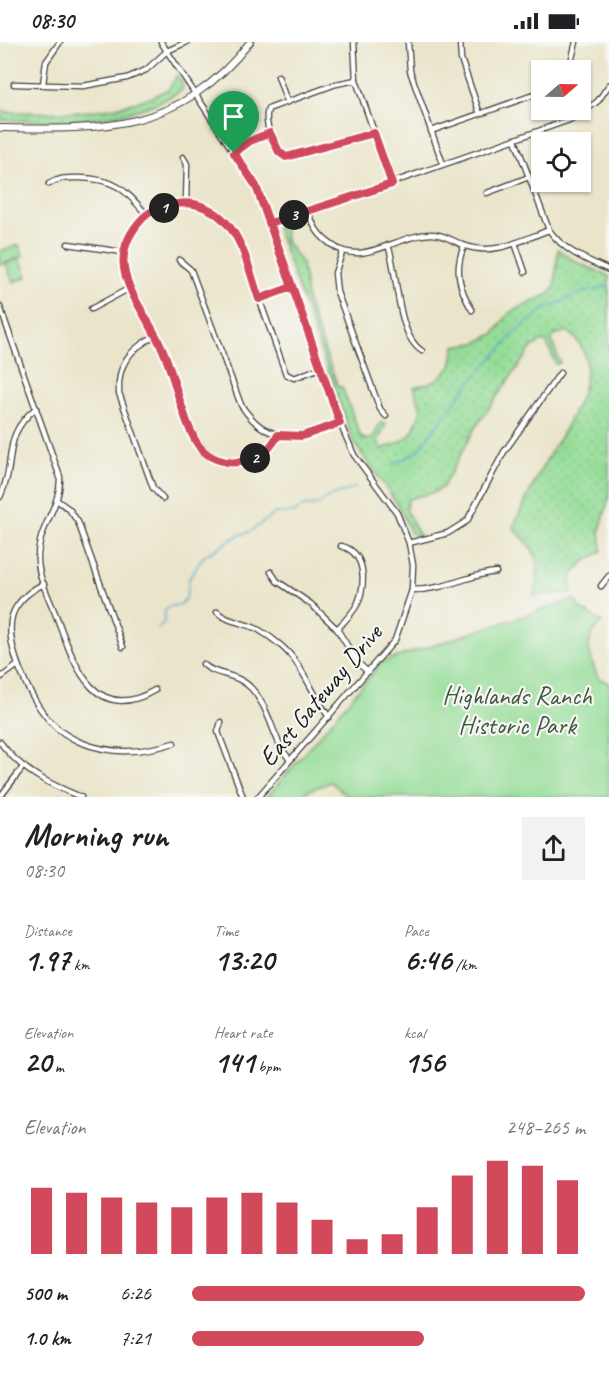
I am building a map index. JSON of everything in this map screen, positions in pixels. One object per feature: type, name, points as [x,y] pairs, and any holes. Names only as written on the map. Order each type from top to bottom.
[{"type":"main road","points":[[0,128],[105,128],[156,114],[195,94],[234,62],[250,42]]},
{"type":"street","points":[[43,84],[46,62],[60,42]]},
{"type":"street","name":"East Gateway Drive","points":[[161,42],[256,186],[340,423],[354,455],[397,513],[409,543],[413,565],[412,590],[395,640],[258,797]]},
{"type":"street","points":[[14,84],[83,86],[127,78],[146,70],[167,51],[187,42]]},
{"type":"street","points":[[354,42],[356,81],[392,184]]},
{"type":"street","points":[[408,42],[411,71],[443,164]]},
{"type":"street","points":[[460,42],[461,60],[480,114]]},
{"type":"street","points":[[572,60],[576,42]]},
{"type":"street","points":[[278,76],[287,102]]},
{"type":"street","points":[[356,81],[336,84],[268,109],[265,117],[270,133],[279,152],[286,157],[374,133]]},
{"type":"street","points":[[270,223],[392,184],[575,118],[598,101],[609,86]]},
{"type":"street","points":[[431,131],[531,96]]},
{"type":"street","points":[[234,153],[250,141],[270,133]]},
{"type":"street","points":[[515,140],[549,230],[558,243],[576,256],[609,270]]},
{"type":"street","points":[[183,157],[187,164],[186,202]]},
{"type":"street","points":[[49,184],[61,177],[107,180],[126,191],[146,214]]},
{"type":"street","points":[[487,193],[529,177]]},
{"type":"street","points":[[278,435],[265,453],[251,460],[223,462],[211,457],[199,447],[155,336],[130,288],[123,269],[123,252],[131,231],[146,214],[186,202],[206,207],[232,228],[286,374],[294,378],[320,368]]},
{"type":"street","points":[[309,212],[312,225],[322,238],[342,252],[362,254],[416,235],[433,234],[448,236],[464,246],[490,250],[549,230]]},
{"type":"street","points":[[515,243],[525,272]]},
{"type":"street","points":[[68,244],[123,252]]},
{"type":"street","points":[[388,245],[394,262],[398,302],[413,343],[422,351]]},
{"type":"street","points":[[464,246],[458,260],[458,277],[472,310]]},
{"type":"street","points":[[342,252],[335,273],[337,292],[380,409],[386,416]]},
{"type":"street","points":[[179,260],[191,270],[241,405],[250,419],[260,427],[278,435],[302,436],[340,423]]},
{"type":"street","points":[[259,299],[292,287]]},
{"type":"street","points":[[91,309],[130,288]]},
{"type":"street","points":[[0,307],[58,468],[61,485],[58,501],[39,540],[38,562],[75,665],[90,686],[108,698],[122,702],[142,698],[155,690]]},
{"type":"street","points":[[155,336],[137,345],[127,356],[120,368],[118,381],[119,393],[153,488],[163,499]]},
{"type":"street","points":[[409,543],[448,533],[467,521],[504,452],[560,373]]},
{"type":"street","points":[[14,422],[36,408]]},
{"type":"street","points":[[0,497],[4,476],[2,461]]},
{"type":"street","points":[[58,501],[69,509],[78,522],[123,647]]},
{"type":"street","points":[[337,629],[357,603],[363,582],[362,567],[358,557],[350,548],[341,546]]},
{"type":"street","points":[[271,572],[277,581],[311,604],[337,629],[358,663],[368,672]]},
{"type":"street","points":[[412,590],[435,590],[484,573],[496,572]]},
{"type":"street","points":[[601,586],[609,576]]},
{"type":"street","points":[[44,584],[34,588],[13,613],[11,637],[18,664],[36,703],[53,725],[78,741],[104,750],[123,753],[149,750],[174,743]]},
{"type":"street","points":[[217,612],[225,619],[258,630],[281,646],[301,667],[316,700],[329,717]]},
{"type":"street","points":[[0,678],[18,664]]},
{"type":"street","points":[[203,664],[208,669],[232,674],[253,689],[264,707],[279,747],[290,760]]},
{"type":"street","points":[[221,722],[218,732],[243,797]]},
{"type":"street","points":[[0,742],[23,767],[46,783],[81,797]]},
{"type":"street","points":[[0,797],[23,767]]},
{"type":"street","points":[[5,791],[12,797]]},
{"type":"green space","points":[[177,75],[183,84],[182,90],[139,110],[71,120],[0,120],[0,109],[7,112],[70,112],[129,104],[169,89]]},
{"type":"green space","points":[[280,224],[284,225],[285,240],[302,264],[308,304],[338,387],[342,387],[361,437],[367,440],[373,438],[380,423],[386,424],[378,441],[381,449],[404,440],[412,432],[421,409],[414,387],[435,381],[451,367],[455,346],[476,343],[494,334],[509,313],[549,294],[555,287],[558,249],[576,262],[609,276],[609,499],[600,530],[602,551],[584,562],[571,577],[572,592],[533,596],[538,574],[536,558],[528,544],[513,527],[577,405],[586,372],[585,356],[579,342],[566,331],[553,336],[552,341],[560,363],[556,364],[547,343],[542,341],[531,348],[475,428],[443,487],[435,492],[408,499],[406,510],[420,536],[415,536],[411,533],[398,505],[354,443],[277,229]]},
{"type":"green space","points":[[19,245],[23,256],[0,265],[0,251]]},
{"type":"green space","points":[[20,258],[27,277],[13,282],[6,264]]},
{"type":"green space","name":"Highlands Ranch Historic Park","points":[[575,599],[579,608],[602,622],[592,635],[589,648],[598,678],[609,683],[609,797],[348,797],[331,782],[307,791],[302,797],[267,797],[382,662]]},
{"type":"waterway","points":[[578,294],[609,286]]},
{"type":"waterway","points":[[392,465],[417,452],[471,381],[518,330],[544,310],[574,296]]},
{"type":"waterway","points":[[158,629],[164,622],[165,610],[170,606],[180,605],[186,599],[189,579],[203,557],[237,536],[251,531],[275,513],[293,513],[303,506],[319,505],[327,498],[356,487]]},
{"type":"route","points":[[270,133],[279,152],[286,157],[374,133],[392,184],[270,223],[340,423],[302,436],[278,435],[265,453],[238,463],[223,462],[211,457],[199,447],[162,348],[130,288],[123,269],[123,252],[131,231],[146,214],[186,202],[206,207],[217,213],[232,228],[259,299],[292,287],[256,186],[234,153],[250,141],[270,133]]}]
